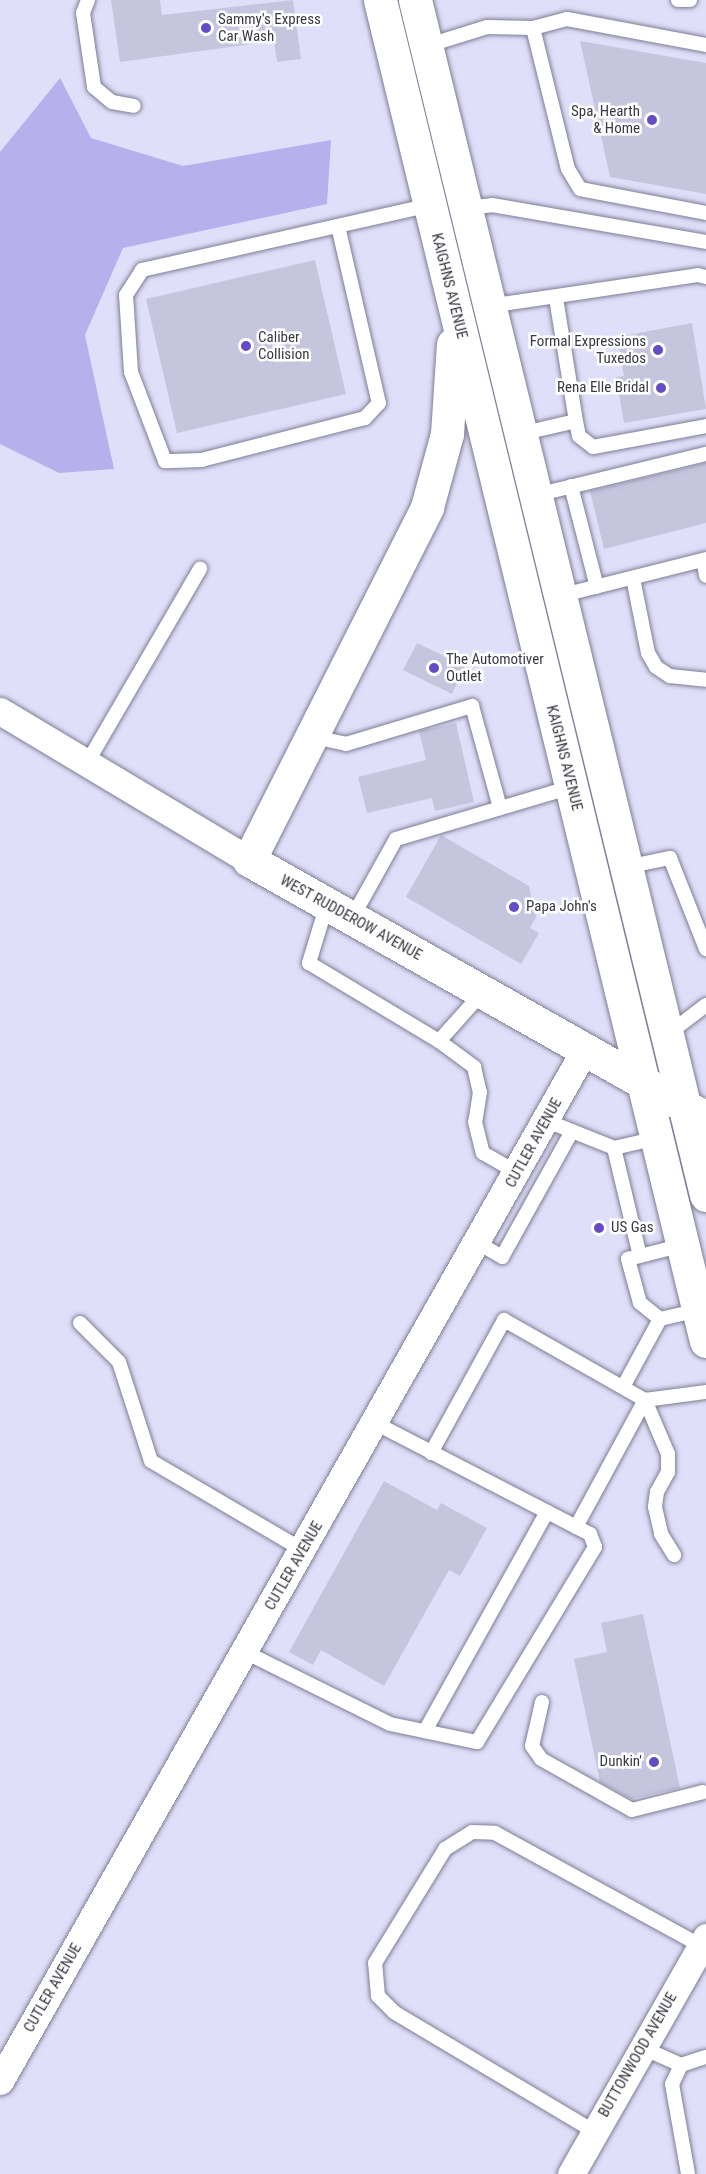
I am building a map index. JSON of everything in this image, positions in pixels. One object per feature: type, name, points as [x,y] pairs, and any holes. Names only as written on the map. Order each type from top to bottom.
[{"type":"main road","name":"KAIGHNS AVENUE","points":[[380,0],[706,1341]]},
{"type":"main road","points":[[415,0],[667,1035],[695,1112],[706,1195]]},
{"type":"main road","points":[[249,860],[314,737],[436,483],[447,434],[455,309]]},
{"type":"main road","name":"WEST RUDDEROW AVENUE","points":[[249,860],[695,1112]]},
{"type":"street","name":"WEST RUDDEROW AVENUE","points":[[0,711],[249,860]]},
{"type":"street","name":"CUTLER AVENUE","points":[[0,2081],[518,1173],[585,1049]]},
{"type":"street","name":"BUTTONWOOD AVENUE","points":[[571,2174],[703,1942]]},
{"type":"lane","points":[[88,0],[83,13],[94,87],[112,102],[134,106]]},
{"type":"lane","points":[[678,0],[690,0]]},
{"type":"lane","points":[[426,46],[488,27],[533,28],[567,19],[706,45]]},
{"type":"lane","points":[[533,28],[568,169],[580,189],[706,213]]},
{"type":"lane","points":[[338,226],[379,403],[365,418],[202,460],[165,461],[131,372],[126,295],[142,270],[429,205]]},
{"type":"lane","points":[[465,208],[492,205],[706,242]]},
{"type":"lane","points":[[489,306],[556,298],[698,275],[706,278]]},
{"type":"lane","points":[[556,298],[579,436],[593,447],[706,426]]},
{"type":"lane","points":[[520,434],[576,422]]},
{"type":"lane","points":[[535,495],[706,454]]},
{"type":"lane","points":[[571,486],[597,587]]},
{"type":"lane","points":[[559,596],[704,560],[706,576]]},
{"type":"lane","points":[[87,763],[200,569]]},
{"type":"lane","points":[[633,578],[648,653],[656,667],[670,676],[706,680]]},
{"type":"lane","points":[[314,737],[346,744],[472,706],[500,808]]},
{"type":"lane","points":[[518,1173],[483,1153],[475,1122],[480,1092],[474,1067],[439,1041],[309,963],[340,911],[396,839],[572,787]]},
{"type":"lane","points":[[626,867],[670,858],[706,949]]},
{"type":"lane","points":[[439,1041],[484,992]]},
{"type":"lane","points":[[667,1035],[706,1005]]},
{"type":"lane","points":[[547,1121],[614,1148],[657,1138]]},
{"type":"lane","points":[[478,1243],[502,1257],[572,1131]]},
{"type":"lane","points":[[614,1148],[640,1256]]},
{"type":"lane","points":[[660,1319],[640,1303],[628,1259],[683,1245]]},
{"type":"lane","points":[[623,1387],[660,1319],[698,1310]]},
{"type":"lane","points":[[431,1453],[504,1320],[645,1400],[668,1454],[668,1472],[657,1492],[655,1507],[661,1534],[674,1555]]},
{"type":"lane","points":[[80,1323],[119,1362],[151,1461],[303,1550]]},
{"type":"lane","points":[[645,1400],[706,1392]]},
{"type":"lane","points":[[576,1527],[645,1400]]},
{"type":"lane","points":[[245,1652],[310,1687],[390,1724],[477,1742],[595,1546],[590,1534],[375,1424]]},
{"type":"lane","points":[[425,1731],[547,1512]]},
{"type":"lane","points":[[542,1702],[532,1746],[541,1759],[551,1765],[632,1810],[703,1792]]},
{"type":"lane","points":[[595,2132],[394,2012],[378,1996],[375,1963],[445,1849],[462,1835],[472,1832],[495,1833],[703,1942]]},
{"type":"lane","points":[[643,2048],[681,2065],[706,2057]]},
{"type":"lane","points":[[681,2065],[672,2084],[688,2174]]},
{"type":"shaded area","points":[[60,78],[91,138],[183,166],[331,140],[327,204],[123,248],[85,335],[114,469],[59,473],[0,444],[0,152]]},
{"type":"building","name":"Sammy's Express Car Wash","points":[[111,0],[160,0],[162,15],[293,0],[301,59],[277,62],[274,41],[120,62]]},
{"type":"building","name":"Spa, Hearth & Home","points":[[580,41],[706,63],[706,194],[610,177]]},
{"type":"building","name":"Caliber Collision","points":[[315,260],[346,394],[177,433],[146,299]]},
{"type":"building","points":[[692,323],[706,409],[624,423],[616,377],[624,376],[617,337]]},
{"type":"building","points":[[706,463],[706,523],[604,549],[590,491]]},
{"type":"building","name":"The Automotiver Outlet","points":[[417,643],[465,666],[452,694],[403,670]]},
{"type":"building","points":[[456,723],[474,802],[435,811],[432,798],[367,813],[358,777],[426,760],[419,731]]},
{"type":"building","points":[[441,835],[529,886],[536,917],[530,928],[539,933],[521,964],[406,897]]},
{"type":"building","points":[[384,1481],[437,1510],[441,1503],[487,1528],[460,1576],[449,1570],[384,1686],[321,1650],[313,1665],[289,1652]]},
{"type":"building","points":[[643,1614],[680,1788],[631,1799],[600,1782],[574,1659],[607,1652],[601,1623]]},
{"type":"place","name":"Sammy's Express Car Wash","points":[[206,28]]},
{"type":"place","name":"Spa, Hearth & Home","points":[[652,120]]},
{"type":"place","name":"Caliber Collision","points":[[246,346]]},
{"type":"place","name":"Formal Expressions Tuxedos","points":[[658,350]]},
{"type":"place","name":"Rena Elle Bridal","points":[[661,388]]},
{"type":"place","name":"The Automotiver Outlet","points":[[434,668]]},
{"type":"place","name":"Papa John's","points":[[514,907]]},
{"type":"place","name":"US Gas","points":[[599,1228]]},
{"type":"place","name":"Dunkin'","points":[[654,1762]]}]
